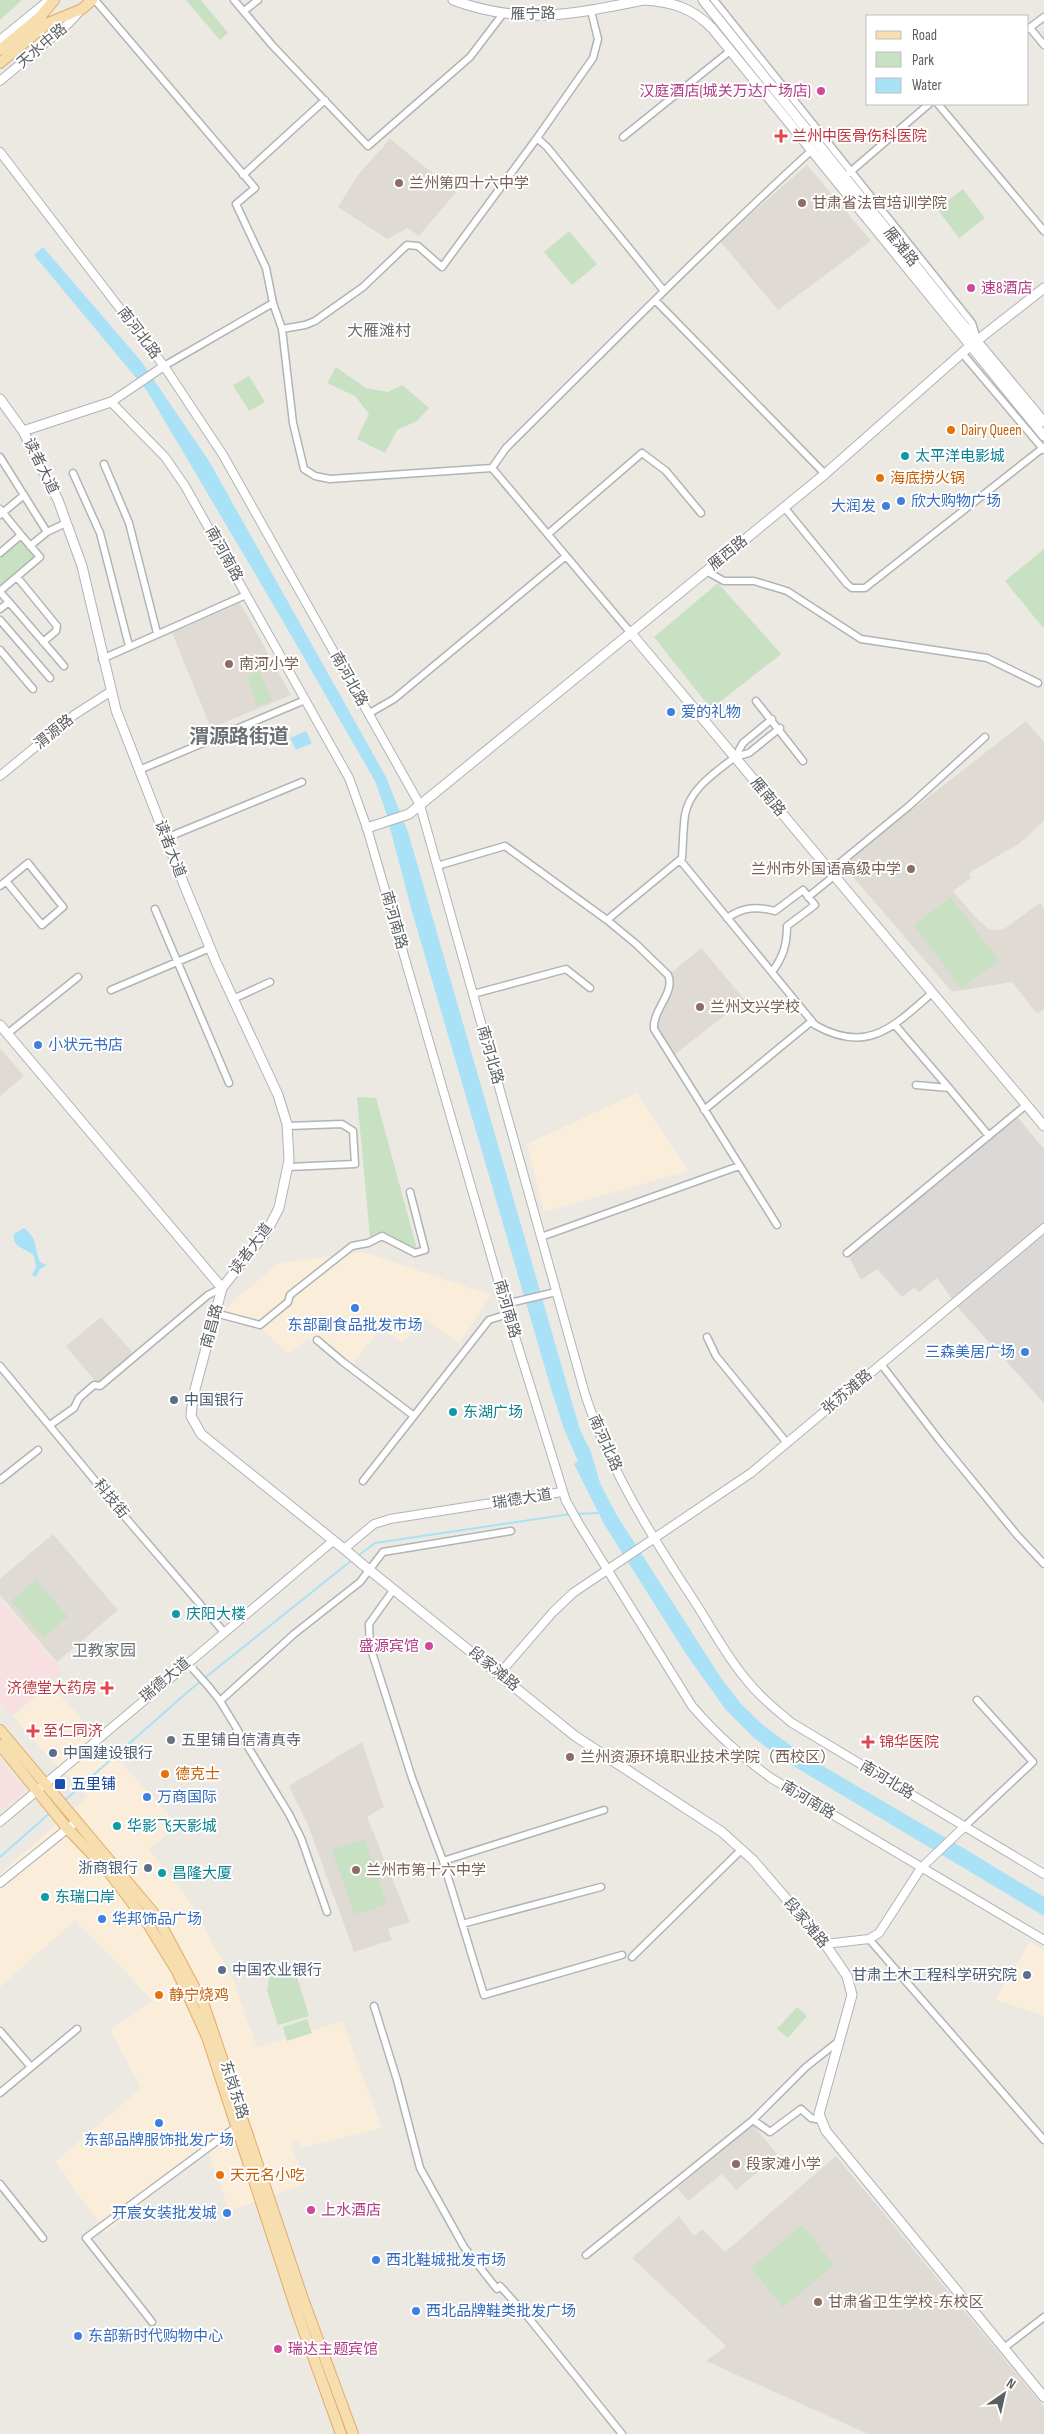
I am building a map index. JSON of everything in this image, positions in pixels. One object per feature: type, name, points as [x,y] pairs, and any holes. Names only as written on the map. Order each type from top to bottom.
[{"type":"main road","points":[[0,50],[41,16],[54,0]]},
{"type":"main road","points":[[0,63],[48,23],[82,9],[93,0]]},
{"type":"main road","name":"雁宁路","points":[[453,0],[502,15],[538,17],[591,11],[644,0],[672,2],[701,17]]},
{"type":"main road","name":"雁滩路","points":[[703,0],[714,5],[1044,436]]},
{"type":"main road","name":"雁滩路","points":[[701,17],[812,150],[844,176]]},
{"type":"main road","name":"雁西路","points":[[367,828],[409,814],[420,806],[825,474],[962,353],[1044,288]]},
{"type":"main road","name":"雁滩路","points":[[974,343],[1044,422]]},
{"type":"main road","name":"读者大道","points":[[0,399],[23,431],[49,482],[66,523],[82,566],[110,692],[210,948],[278,1095],[288,1126],[288,1167],[279,1208],[256,1246],[222,1288]]},
{"type":"main road","points":[[23,431],[111,402]]},
{"type":"main road","name":"雁南路","points":[[630,632],[1044,1126]]},
{"type":"main road","name":"南昌路","points":[[0,1025],[222,1288],[193,1397],[191,1416],[201,1434],[346,1551]]},
{"type":"main road","name":"段家滩路","points":[[346,1551],[500,1673],[575,1736],[722,1832],[741,1850],[825,1944],[848,1976],[852,1995],[819,2114],[822,2120]]},
{"type":"main road","name":"东岗东路","points":[[0,1730],[157,1918],[204,2005],[303,2299],[352,2434]]},
{"type":"main road","name":"东岗东路","points":[[0,1745],[44,1801],[108,1871],[148,1924],[177,1971],[207,2037],[297,2312],[341,2434]]},
{"type":"main road","points":[[822,2120],[826,2131],[1044,2397]]},
{"type":"street","name":"天水中路","points":[[0,40],[49,0]]},
{"type":"street","points":[[93,0],[255,188],[236,204],[266,268],[273,303],[282,329],[293,423],[301,462],[308,473],[330,479],[492,468],[506,448],[727,228],[812,150]]},
{"type":"street","points":[[234,0],[368,146],[470,56],[502,15]]},
{"type":"street","points":[[244,11],[258,0]]},
{"type":"street","points":[[714,5],[725,0]]},
{"type":"street","name":"天水中路","points":[[0,81],[68,24],[82,9]]},
{"type":"street","points":[[282,329],[305,325],[315,321],[363,287],[407,245],[418,246],[442,267],[593,58],[598,39],[591,11]]},
{"type":"street","points":[[1044,17],[1029,28],[1044,44]]},
{"type":"street","points":[[624,137],[730,51]]},
{"type":"street","points":[[243,175],[325,100]]},
{"type":"street","points":[[844,176],[928,105]]},
{"type":"street","points":[[939,105],[1044,231]]},
{"type":"street","points":[[537,138],[547,147],[664,291]]},
{"type":"street","name":"南河北路","points":[[0,152],[164,366],[223,455],[420,806],[595,1426],[611,1461],[653,1538],[744,1677],[765,1701],[792,1723],[1044,1874]]},
{"type":"street","points":[[655,300],[825,474]]},
{"type":"street","points":[[111,402],[164,366],[273,303]]},
{"type":"street","points":[[784,507],[847,584],[852,588],[865,588],[1043,448],[962,353]]},
{"type":"street","name":"南河南路","points":[[111,402],[116,410],[156,447],[174,468],[349,778],[367,828],[505,1304],[562,1492],[606,1570],[692,1706],[715,1733],[733,1750],[771,1778],[1044,1940]]},
{"type":"street","points":[[548,534],[642,453],[666,471],[701,513]]},
{"type":"street","points":[[0,457],[46,532]]},
{"type":"street","points":[[104,464],[129,523],[157,633]]},
{"type":"street","name":"雁南路","points":[[492,468],[630,632]]},
{"type":"street","points":[[73,473],[100,533],[129,646]]},
{"type":"street","points":[[24,495],[1,512],[40,557],[0,591],[64,666]]},
{"type":"street","points":[[30,546],[46,532],[66,523]]},
{"type":"street","points":[[0,553],[21,535]]},
{"type":"street","points":[[368,714],[394,699],[566,556]]},
{"type":"street","points":[[706,570],[724,581],[754,581],[787,591],[860,639],[987,658],[1038,683]]},
{"type":"street","points":[[16,577],[57,626],[56,631],[43,642]]},
{"type":"street","points":[[102,659],[246,595]]},
{"type":"street","points":[[0,610],[9,602]]},
{"type":"street","points":[[0,620],[50,678]]},
{"type":"street","points":[[0,650],[33,689]]},
{"type":"street","name":"渭源路","points":[[0,776],[74,715],[110,692]]},
{"type":"street","points":[[139,770],[305,700]]},
{"type":"street","points":[[756,701],[780,728],[804,761]]},
{"type":"street","points":[[607,920],[682,858],[685,813],[690,800],[704,782],[735,757],[743,743],[772,719]]},
{"type":"street","points":[[735,757],[749,753],[780,728]]},
{"type":"street","points":[[808,897],[985,737]]},
{"type":"street","points":[[166,838],[302,782]]},
{"type":"street","points":[[437,866],[505,846],[607,920],[668,975],[671,981],[669,989],[655,1014],[654,1029],[777,1225]]},
{"type":"street","points":[[680,860],[812,1021],[831,1034],[854,1037],[874,1036],[895,1025],[932,993]]},
{"type":"street","points":[[0,886],[6,881],[28,863],[64,907],[42,925],[6,881]]},
{"type":"street","points":[[727,918],[738,911],[750,908],[763,908],[775,911],[803,890],[814,905],[786,926],[787,943],[782,959],[772,972]]},
{"type":"street","points":[[156,909],[229,1084]]},
{"type":"street","points":[[111,990],[210,948]]},
{"type":"street","points":[[473,994],[566,969],[590,988]]},
{"type":"street","points":[[7,1034],[78,977]]},
{"type":"street","points":[[233,999],[270,982]]},
{"type":"street","points":[[704,1110],[812,1021]]},
{"type":"street","points":[[895,1025],[989,1136]]},
{"type":"street","points":[[916,1085],[949,1088]]},
{"type":"street","points":[[847,1253],[1026,1105]]},
{"type":"street","points":[[288,1126],[342,1124],[353,1131],[354,1164],[288,1167]]},
{"type":"street","points":[[541,1237],[739,1166]]},
{"type":"street","points":[[215,1313],[260,1325],[288,1302],[290,1295],[352,1246],[382,1236],[415,1253],[425,1250],[410,1192]]},
{"type":"street","name":"张苏滩路","points":[[606,1570],[750,1473],[1044,1228]]},
{"type":"street","points":[[50,1425],[74,1408],[79,1398],[94,1385],[100,1386],[208,1295],[222,1288]]},
{"type":"street","points":[[505,1304],[556,1292]]},
{"type":"street","points":[[364,1481],[489,1320],[508,1314]]},
{"type":"street","points":[[707,1337],[716,1356],[787,1443]]},
{"type":"street","points":[[317,1340],[414,1416]]},
{"type":"street","points":[[881,1364],[940,1441],[1017,1535],[1044,1564]]},
{"type":"street","name":"科技街","points":[[0,1366],[223,1631]]},
{"type":"street","points":[[0,1480],[38,1450]]},
{"type":"street","name":"瑞德大道","points":[[346,1551],[374,1524],[390,1519],[543,1497],[562,1492]]},
{"type":"street","points":[[220,1701],[294,1634],[360,1582],[383,1552],[511,1531]]},
{"type":"street","name":"瑞德大道","points":[[0,1822],[223,1631],[333,1540]]},
{"type":"street","points":[[500,1673],[553,1612],[573,1593],[606,1570]]},
{"type":"street","points":[[394,1589],[369,1624],[370,1646],[412,1778],[443,1861],[484,1995],[622,1955]]},
{"type":"street","points":[[188,1661],[220,1701],[289,1814],[301,1838],[327,1912]]},
{"type":"street","points":[[825,1944],[869,1939],[879,1933],[921,1868],[1033,1762],[977,1700]]},
{"type":"street","points":[[443,1861],[604,1810]]},
{"type":"street","points":[[0,1883],[64,1824],[74,1818]]},
{"type":"street","points":[[632,1957],[741,1850]]},
{"type":"street","points":[[462,1924],[601,1887]]},
{"type":"street","points":[[869,1939],[1044,2140]]},
{"type":"street","points":[[374,2006],[397,2080],[420,2168],[445,2216],[464,2247],[497,2288],[500,2286],[520,2307],[622,2434]]},
{"type":"street","points":[[0,2093],[77,2029]]},
{"type":"street","points":[[0,2031],[31,2067]]},
{"type":"street","points":[[586,2255],[754,2120],[806,2066],[840,2040]]},
{"type":"street","points":[[754,2120],[770,2132],[800,2109],[811,2118],[822,2120]]},
{"type":"street","points":[[152,2322],[86,2238],[236,2127]]},
{"type":"street","points":[[0,2184],[43,2238]]},
{"type":"street","points":[[1004,2348],[1044,2316]]},
{"type":"shaded area","name":"兰州第四十六中学","points":[[390,139],[456,192],[419,236],[408,228],[387,239],[338,207],[358,175]]},
{"type":"shaded area","name":"甘肃省法官培训学院","points":[[807,165],[871,241],[778,310],[720,241]]},
{"type":"shaded area","name":"南河小学","points":[[240,603],[291,695],[211,728],[172,633]]},
{"type":"shaded area","name":"兰州市外国语高级中学","points":[[1026,721],[1044,742],[1044,821],[1020,843],[969,873],[971,878],[953,891],[975,917],[990,930],[1004,929],[1040,903],[1044,909],[1044,1009],[1037,1014],[1012,982],[952,992],[842,864]]},
{"type":"shaded area","name":"兰州文兴学校","points":[[701,948],[745,1000],[675,1054],[658,1027],[660,1013],[673,988],[674,981],[671,973]]},
{"type":"shaded area","points":[[0,1048],[24,1076],[0,1096]]},
{"type":"shaded area","points":[[637,1093],[688,1171],[544,1212],[527,1144]]},
{"type":"shaded area","points":[[1013,1112],[1044,1149],[1044,1403],[961,1311],[937,1278],[919,1292],[914,1288],[902,1297],[877,1269],[861,1280],[847,1253]]},
{"type":"shaded area","name":"东部副食品批发市场","points":[[363,1252],[491,1295],[459,1344],[425,1318],[402,1343],[381,1328],[347,1370],[309,1338],[289,1354],[261,1328],[220,1317],[235,1299],[279,1263]]},
{"type":"shaded area","points":[[101,1317],[135,1355],[103,1381],[95,1381],[66,1346]]},
{"type":"shaded area","points":[[53,1534],[118,1610],[57,1662],[0,1595],[0,1579]]},
{"type":"shaded area","points":[[0,1600],[63,1672],[11,1715],[0,1702]]},
{"type":"shaded area","points":[[50,1684],[178,1825],[149,1849],[189,1900],[233,1980],[257,2048],[342,2021],[382,2128],[301,2148],[300,2139],[291,2143],[305,2184],[229,2211],[208,2151],[106,2233],[55,2162],[141,2088],[110,2030],[153,2001],[75,1920],[0,1987],[0,1874],[87,1797],[31,1738],[13,1716]]},
{"type":"shaded area","name":"兰州市第十六中学","points":[[362,1742],[384,1807],[367,1817],[410,1922],[388,1929],[392,1940],[354,1952],[308,1825],[289,1786]]},
{"type":"shaded area","points":[[0,1761],[25,1790],[0,1811]]},
{"type":"shaded area","name":"甘肃土木工程科学研究院","points":[[1030,1942],[1044,1950],[1044,2016],[995,2000]]},
{"type":"shaded area","name":"段家滩小学","points":[[753,2125],[778,2155],[736,2190],[722,2174],[688,2201],[677,2188]]},
{"type":"shaded area","name":"甘肃省卫生学校-东校区","points":[[836,2156],[1044,2407],[1044,2434],[868,2434],[706,2361],[726,2346],[632,2258],[679,2216],[694,2236],[702,2229],[725,2252]]},
{"type":"green space","points":[[0,0],[22,0],[0,20]]},
{"type":"green space","points":[[186,0],[201,0],[228,33],[220,40]]},
{"type":"green space","points":[[963,189],[985,218],[959,238],[937,209]]},
{"type":"green space","points":[[569,231],[597,264],[572,285],[544,252]]},
{"type":"green space","points":[[336,367],[366,388],[388,392],[402,385],[429,408],[417,421],[397,430],[385,453],[357,439],[369,414],[355,396],[327,383]]},
{"type":"green space","points":[[249,376],[265,402],[249,411],[233,385]]},
{"type":"green space","points":[[20,539],[35,557],[0,587],[0,557]]},
{"type":"green space","points":[[1044,549],[1044,629],[1005,581]]},
{"type":"green space","points":[[718,583],[781,654],[711,709],[654,637]]},
{"type":"green space","points":[[259,671],[272,700],[257,706],[247,677]]},
{"type":"green space","points":[[951,897],[999,961],[961,988],[914,925]]},
{"type":"green space","points":[[357,1097],[376,1098],[417,1249],[384,1238],[370,1238]]},
{"type":"green space","points":[[36,1580],[68,1617],[43,1638],[11,1601]]},
{"type":"green space","points":[[365,1839],[387,1904],[355,1915],[332,1850]]},
{"type":"green space","points":[[294,1967],[309,2016],[278,2025],[267,1990],[270,1974]]},
{"type":"green space","points":[[797,2007],[807,2016],[788,2038],[777,2029]]},
{"type":"green space","points":[[307,2019],[312,2033],[287,2041],[283,2027]]},
{"type":"green space","points":[[802,2225],[834,2265],[783,2307],[751,2268]]},
{"type":"water","points":[[43,247],[141,361],[209,461],[386,777],[408,832],[580,1430],[591,1452],[600,1483],[616,1514],[721,1678],[741,1704],[764,1726],[804,1755],[1044,1897],[1044,1916],[785,1761],[754,1738],[726,1710],[686,1654],[604,1524],[574,1464],[578,1461],[564,1429],[552,1392],[411,908],[385,809],[375,781],[147,391],[34,255]]},
{"type":"water","points":[[306,731],[312,743],[296,750],[290,738]]},
{"type":"water","points":[[24,1228],[34,1239],[40,1262],[47,1265],[40,1269],[36,1277],[32,1275],[36,1267],[34,1256],[17,1245],[14,1239],[14,1234]]},
{"type":"waterway","points":[[576,1514],[599,1513]]},
{"type":"waterway","points":[[358,1556],[375,1543],[571,1514]]},
{"type":"waterway","points":[[64,1801],[191,1689],[352,1560]]},
{"type":"waterway","points":[[0,1857],[51,1812]]},
{"type":"place","name":"汉庭酒店(城关万达广场店)","points":[[821,91]]},
{"type":"place","name":"兰州中医骨伤科医院","points":[[781,136]]},
{"type":"place","name":"兰州第四十六中学","points":[[399,183]]},
{"type":"place","name":"甘肃省法官培训学院","points":[[802,203]]},
{"type":"place","name":"速8酒店","points":[[971,288]]},
{"type":"place","name":"Dairy Queen","points":[[951,430]]},
{"type":"place","name":"太平洋电影城","points":[[905,456]]},
{"type":"place","name":"海底捞火锅","points":[[880,478]]},
{"type":"place","name":"欣大购物广场","points":[[901,501]]},
{"type":"place","name":"大润发","points":[[886,506]]},
{"type":"place","name":"南河小学","points":[[229,664]]},
{"type":"place","name":"爱的礼物","points":[[671,712]]},
{"type":"place","name":"兰州市外国语高级中学","points":[[911,869]]},
{"type":"place","name":"兰州文兴学校","points":[[700,1007]]},
{"type":"place","name":"小状元书店","points":[[38,1045]]},
{"type":"place","name":"东部副食品批发市场","points":[[355,1308]]},
{"type":"place","name":"三森美居广场","points":[[1025,1352]]},
{"type":"place","name":"中国银行","points":[[174,1400]]},
{"type":"place","name":"东湖广场","points":[[453,1412]]},
{"type":"place","name":"庆阳大楼","points":[[176,1614]]},
{"type":"place","name":"盛源宾馆","points":[[429,1646]]},
{"type":"place","name":"济德堂大药房","points":[[107,1688]]},
{"type":"place","name":"至仁同济","points":[[33,1731]]},
{"type":"place","name":"五里铺自信清真寺","points":[[171,1740]]},
{"type":"place","name":"锦华医院","points":[[868,1742]]},
{"type":"place","name":"中国建设银行","points":[[53,1753]]},
{"type":"place","name":"兰州资源环境职业技术学院（西校区）","points":[[570,1757]]},
{"type":"place","name":"德克士","points":[[165,1774]]},
{"type":"place","name":"五里铺","points":[[60,1784]]},
{"type":"place","name":"万商国际","points":[[147,1797]]},
{"type":"place","name":"华影飞天影城","points":[[117,1826]]},
{"type":"place","name":"浙商银行","points":[[148,1868]]},
{"type":"place","name":"兰州市第十六中学","points":[[356,1870]]},
{"type":"place","name":"昌隆大厦","points":[[162,1873]]},
{"type":"place","name":"东瑞口岸","points":[[45,1897]]},
{"type":"place","name":"华邦饰品广场","points":[[102,1919]]},
{"type":"place","name":"中国农业银行","points":[[222,1970]]},
{"type":"place","name":"甘肃土木工程科学研究院","points":[[1027,1975]]},
{"type":"place","name":"静宁烧鸡","points":[[159,1995]]},
{"type":"place","name":"东部品牌服饰批发广场","points":[[159,2123]]},
{"type":"place","name":"段家滩小学","points":[[736,2164]]},
{"type":"place","name":"天元名小吃","points":[[220,2175]]},
{"type":"place","name":"上水酒店","points":[[311,2210]]},
{"type":"place","name":"开宸女装批发城","points":[[227,2213]]},
{"type":"place","name":"西北鞋城批发市场","points":[[376,2260]]},
{"type":"place","name":"甘肃省卫生学校-东校区","points":[[818,2302]]},
{"type":"place","name":"西北品牌鞋类批发广场","points":[[416,2311]]},
{"type":"place","name":"东部新时代购物中心","points":[[78,2336]]},
{"type":"place","name":"瑞达主题宾馆","points":[[278,2349]]},
{"type":"district","name":"大雁滩村","points":[[379,331]]},
{"type":"district","name":"渭源路街道","points":[[239,737]]},
{"type":"district","name":"卫教家园","points":[[104,1651]]}]
